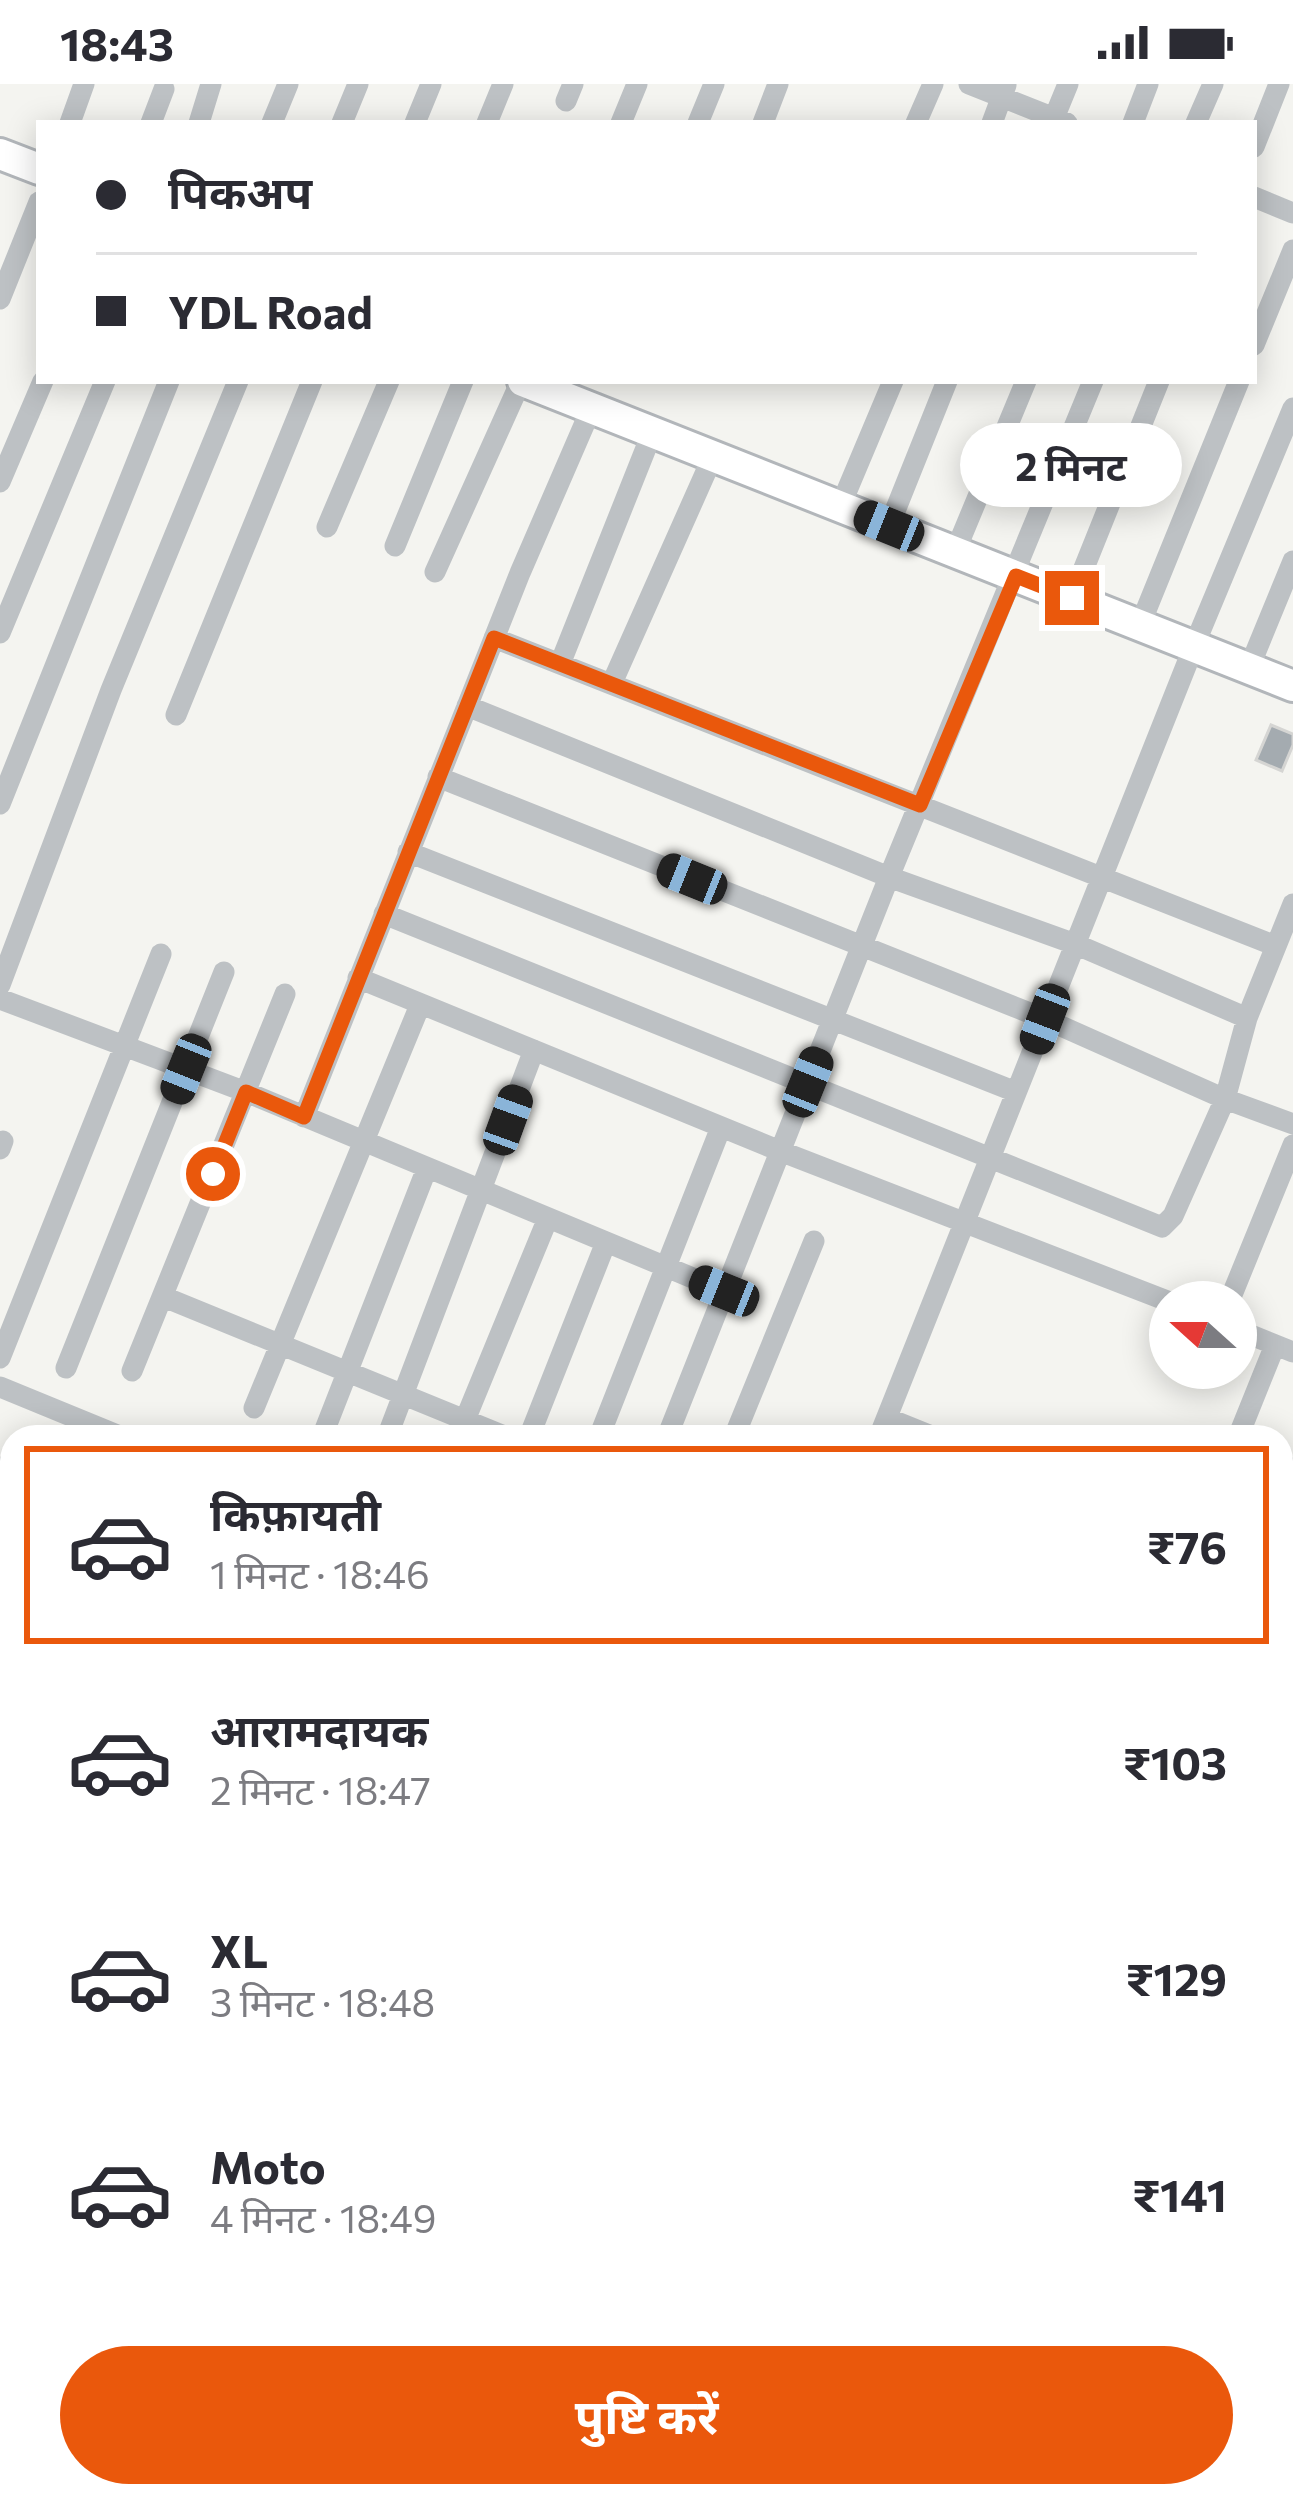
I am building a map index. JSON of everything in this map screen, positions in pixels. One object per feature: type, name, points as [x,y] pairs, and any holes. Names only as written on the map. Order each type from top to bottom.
[{"type":"street","points":[[71,120],[85,84]]},
{"type":"street","points":[[200,120],[211,84]]},
{"type":"street","points":[[273,120],[288,84]]},
{"type":"street","points":[[343,120],[358,84]]},
{"type":"street","points":[[416,120],[431,84]]},
{"type":"street","points":[[488,120],[503,84]]},
{"type":"street","points":[[622,120],[637,84]]},
{"type":"street","points":[[699,120],[714,84]]},
{"type":"street","points":[[764,120],[778,84]]},
{"type":"street","points":[[917,120],[933,84]]},
{"type":"street","points":[[969,84],[1004,90],[1056,120]]},
{"type":"street","points":[[1058,120],[1068,84]]},
{"type":"street","points":[[1134,120],[1148,84]]},
{"type":"street","points":[[1197,120],[1213,84]]},
{"type":"street","points":[[1257,140],[1280,84]]},
{"type":"street","points":[[152,120],[164,89]]},
{"type":"street","points":[[993,120],[1004,90]]},
{"type":"street","points":[[0,154],[36,168]]},
{"type":"street","points":[[1257,198],[1293,213]]},
{"type":"street","points":[[0,299],[36,209]]},
{"type":"street","points":[[1257,338],[1293,250]]},
{"type":"street","points":[[0,482],[43,384]]},
{"type":"street","points":[[0,633],[104,384]]},
{"type":"street","points":[[0,804],[169,384]]},
{"type":"street","points":[[0,985],[111,690],[237,384]]},
{"type":"street","points":[[176,715],[311,384]]},
{"type":"street","points":[[327,526],[388,384]]},
{"type":"street","points":[[395,545],[462,384]]},
{"type":"street","points":[[435,572],[521,384]]},
{"type":"street","points":[[533,384],[587,398],[652,433],[1293,686]]},
{"type":"street","points":[[840,507],[891,384]]},
{"type":"street","points":[[889,526],[946,384]]},
{"type":"street","points":[[955,552],[1025,384]]},
{"type":"street","points":[[672,1425],[1092,384]]},
{"type":"street","points":[[1072,598],[1158,384]]},
{"type":"street","points":[[1140,625],[1238,384]]},
{"type":"street","points":[[304,1117],[587,398]]},
{"type":"street","points":[[884,1425],[1293,408]]},
{"type":"street","points":[[560,664],[652,433]]},
{"type":"street","points":[[612,683],[713,456]]},
{"type":"street","points":[[1249,668],[1293,561]]},
{"type":"street","points":[[494,638],[1276,946]]},
{"type":"street","points":[[466,706],[890,877],[1075,944],[1247,1018]]},
{"type":"street","points":[[438,777],[1045,1019],[1293,1124]]},
{"type":"street","points":[[408,852],[1016,1092]]},
{"type":"street","points":[[384,914],[1162,1227],[1173,1216],[1225,1099],[1247,1018],[1293,904]]},
{"type":"street","points":[[0,1358],[161,954]]},
{"type":"street","points":[[66,1368],[224,972]]},
{"type":"street","points":[[358,978],[780,1151],[1149,1294]]},
{"type":"street","points":[[132,1371],[285,994]]},
{"type":"street","points":[[0,999],[246,1092],[724,1291]]},
{"type":"street","points":[[254,1408],[420,1004]]},
{"type":"street","points":[[392,1425],[534,1050]]},
{"type":"street","points":[[603,1425],[721,1127]]},
{"type":"street","points":[[1238,1281],[1293,1145]]},
{"type":"street","points":[[327,1425],[428,1168]]},
{"type":"street","points":[[463,1425],[548,1218]]},
{"type":"street","points":[[739,1425],[814,1241]]},
{"type":"street","points":[[534,1425],[606,1242]]},
{"type":"street","points":[[164,1297],[403,1395],[457,1425]]},
{"type":"street","points":[[1244,1425],[1284,1348]]},
{"type":"street","points":[[0,1387],[93,1425]]},
{"type":"building","points":[[1271,725],[1293,734],[1282,771],[1256,760]]},
{"type":"route","points":[[213,1174],[246,1092],[304,1117],[494,638],[920,805],[1016,576],[1072,598]]}]
